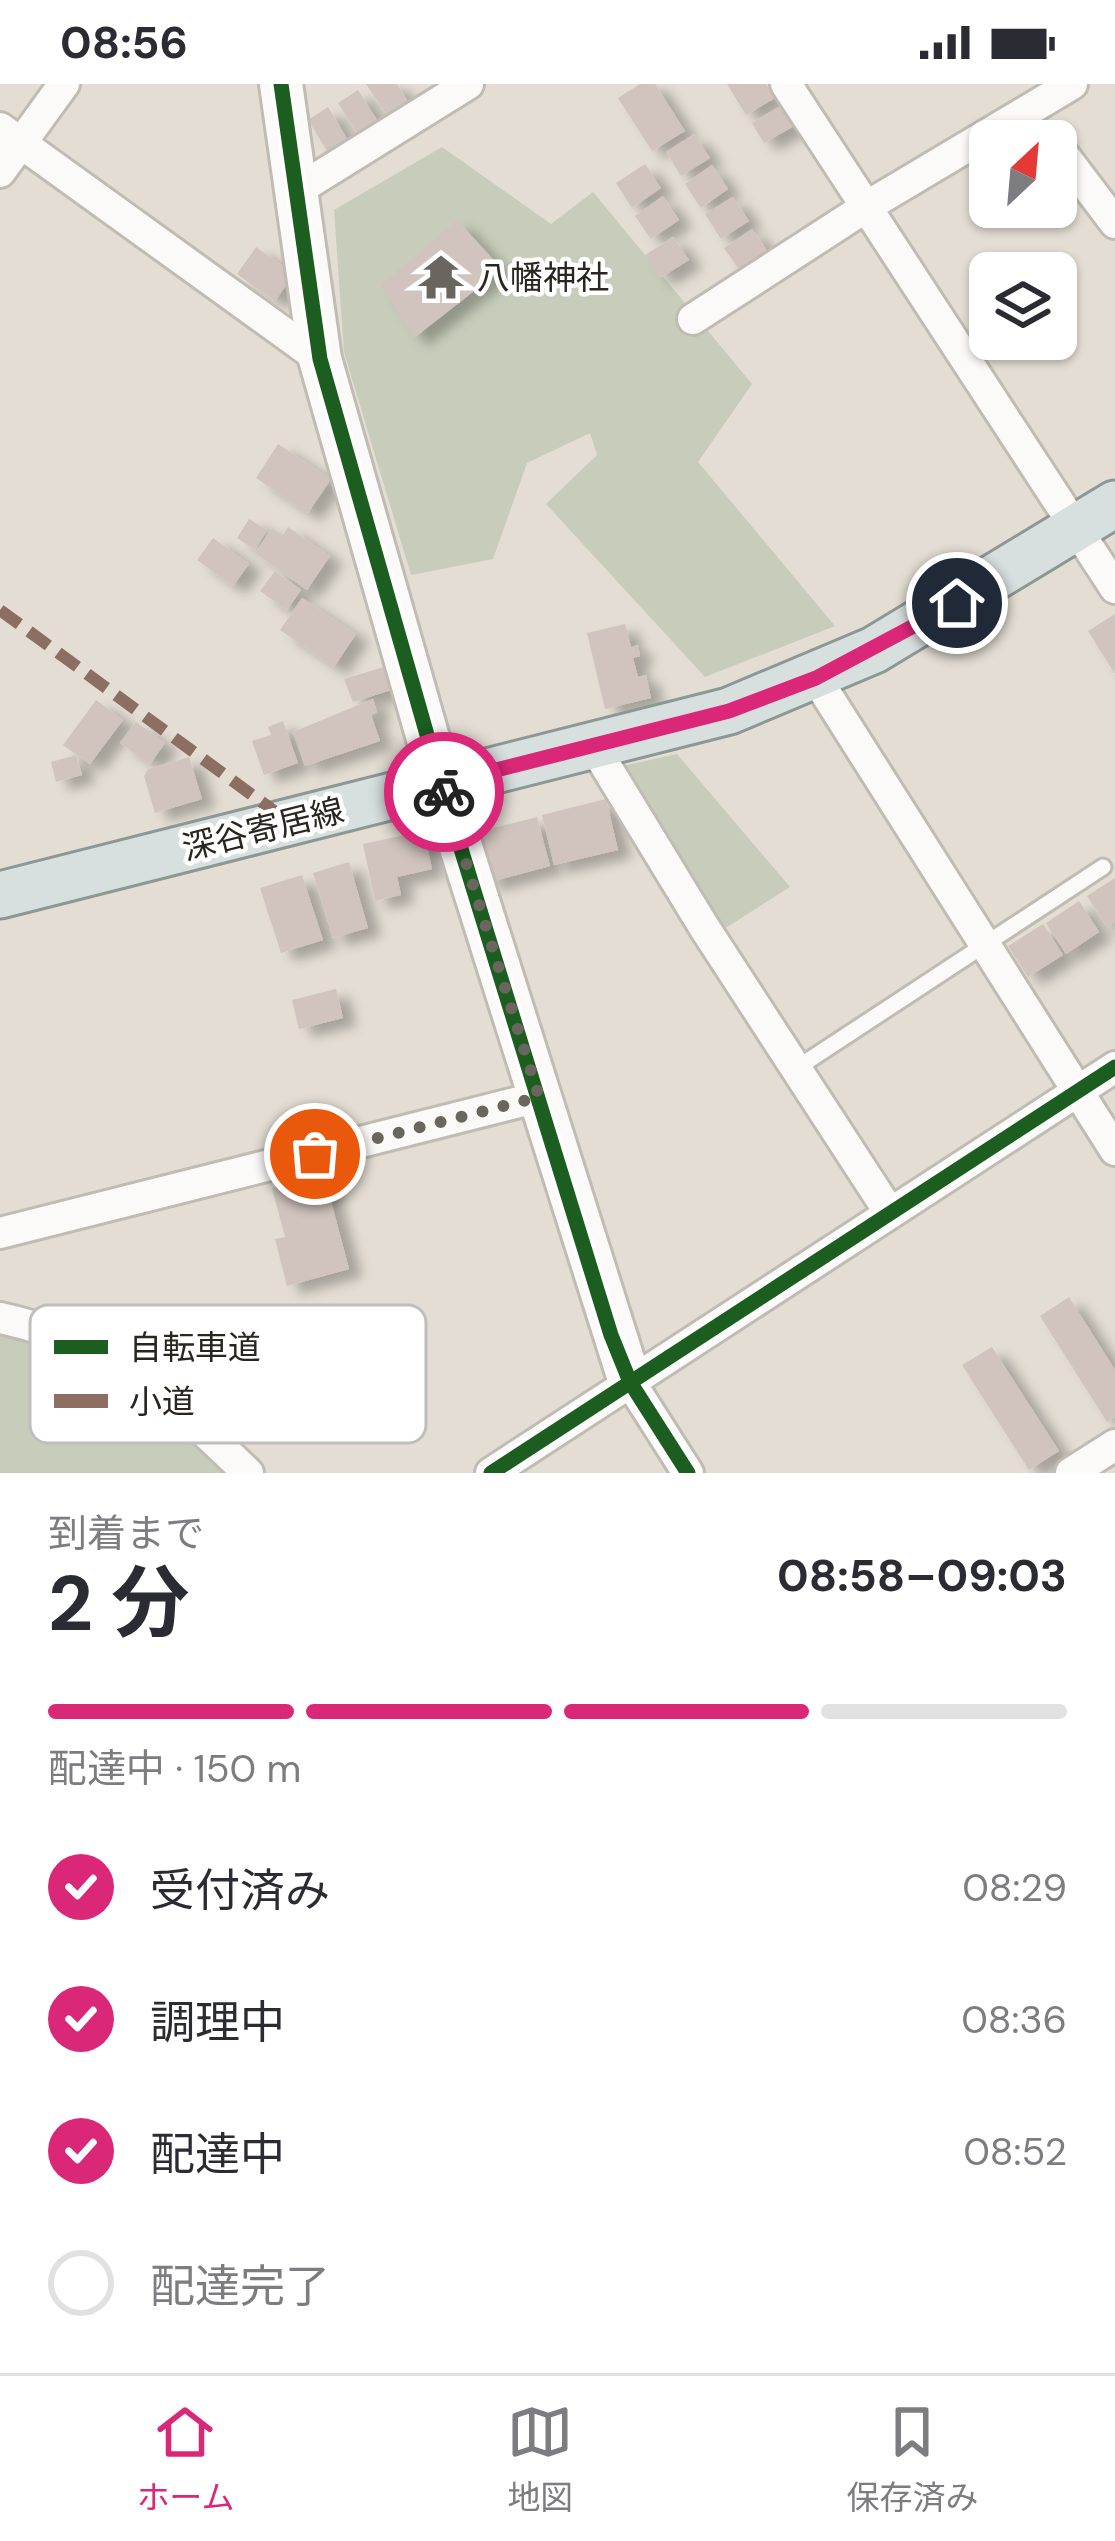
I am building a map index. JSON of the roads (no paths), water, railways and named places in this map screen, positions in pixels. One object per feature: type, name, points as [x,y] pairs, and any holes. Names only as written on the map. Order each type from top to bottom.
[{"type":"main road","name":"深谷寄居線","points":[[0,896],[729,711],[816,678],[957,603],[1115,504]]},
{"type":"street","points":[[0,172],[11,135],[64,84]]},
{"type":"street","points":[[281,84],[320,359],[441,784],[630,1382],[688,1473]]},
{"type":"street","points":[[296,191],[468,84]]},
{"type":"street","points":[[786,84],[1115,588]]},
{"type":"street","points":[[693,319],[866,207],[1072,84]]},
{"type":"street","points":[[1029,110],[1037,120]]},
{"type":"street","points":[[11,135],[320,359]]},
{"type":"street","points":[[1077,173],[1115,223]]},
{"type":"street","points":[[816,678],[1115,1150]]},
{"type":"street","points":[[593,745],[890,1213]]},
{"type":"street","points":[[491,1473],[1115,1067]]},
{"type":"street","points":[[0,1233],[539,1097]]},
{"type":"street","points":[[0,1318],[30,1325]]},
{"type":"street","points":[[214,1443],[248,1473]]},
{"type":"street","points":[[1071,1473],[1115,1445]]},
{"type":"lane","points":[[797,1068],[1103,867]]},
{"type":"place","name":"八幡神社","points":[[441,277]]}]
